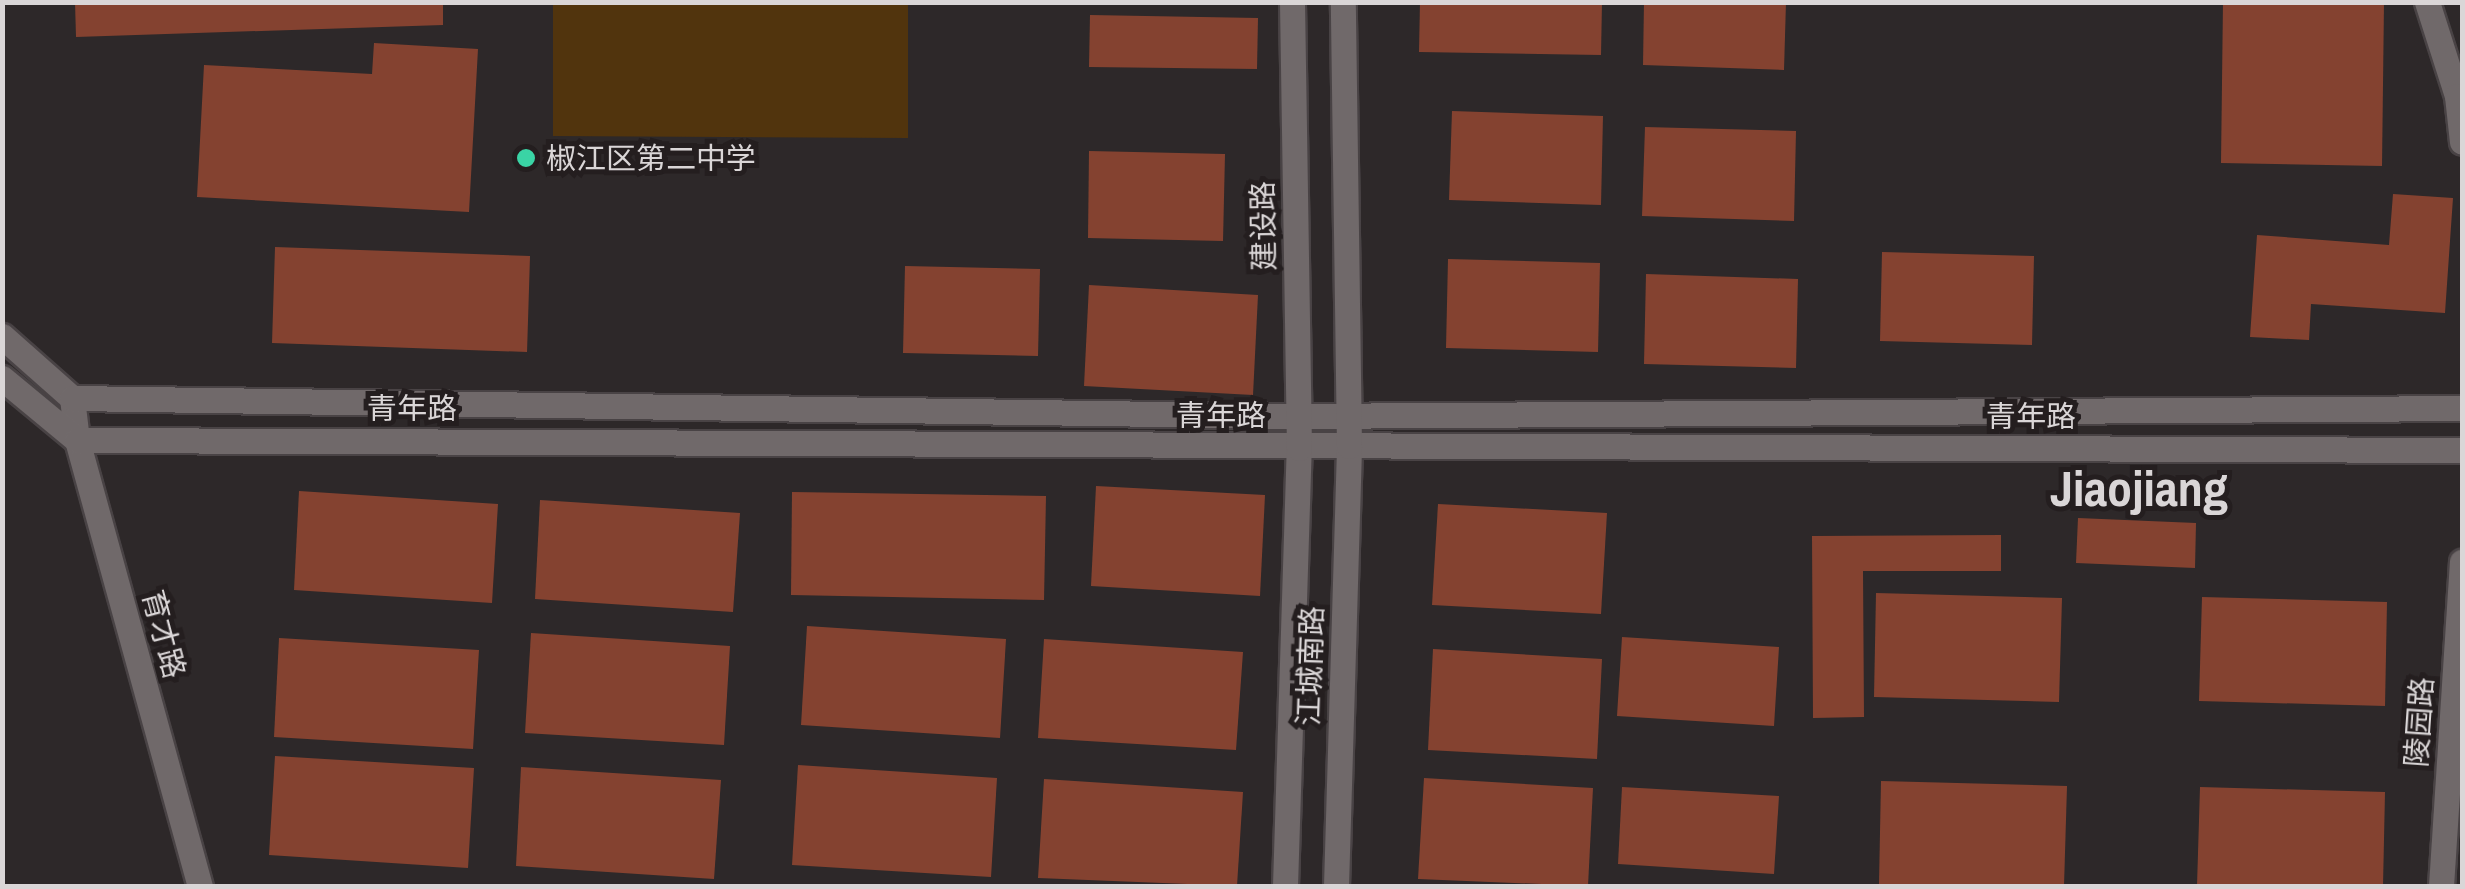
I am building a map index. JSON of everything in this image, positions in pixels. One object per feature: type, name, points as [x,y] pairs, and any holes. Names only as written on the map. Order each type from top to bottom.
[{"type":"main road","name":"建设路","points":[[1292,2],[1299,448]]},
{"type":"main road","points":[[1342,2],[1349,446]]},
{"type":"main road","points":[[2426,2],[2460,104],[2462,142]]},
{"type":"main road","points":[[2,336],[72,398],[1298,416],[1349,411],[2462,408]]},
{"type":"main road","points":[[2,378],[76,440]]},
{"type":"main road","name":"育才路","points":[[72,398],[76,440],[200,886]]},
{"type":"main road","name":"青年路","points":[[76,440],[2462,450]]},
{"type":"main road","name":"江城南路","points":[[1336,886],[1349,446]]},
{"type":"main road","name":"江城南路","points":[[1284,886],[1299,448]]},
{"type":"main road","name":"陵园路","points":[[2441,886],[2462,562]]},
{"type":"shaded area","points":[[553,3],[908,3],[908,138],[553,136]]},
{"type":"building","points":[[75,2],[443,2],[443,25],[76,37]]},
{"type":"building","points":[[1420,2],[1602,2],[1601,55],[1419,52]]},
{"type":"building","points":[[1644,2],[1786,2],[1784,70],[1643,65]]},
{"type":"building","points":[[2223,2],[2384,2],[2382,166],[2221,163]]},
{"type":"building","points":[[1090,15],[1258,18],[1257,69],[1089,67]]},
{"type":"building","points":[[374,43],[478,49],[469,212],[197,197],[204,65],[372,74]]},
{"type":"building","points":[[1452,111],[1603,116],[1601,205],[1449,200]]},
{"type":"building","points":[[1645,127],[1796,131],[1794,221],[1642,216]]},
{"type":"building","points":[[1089,151],[1225,154],[1223,241],[1088,238]]},
{"type":"building","points":[[2393,194],[2453,198],[2445,313],[2311,304],[2309,340],[2250,337],[2257,235],[2389,245]]},
{"type":"building","points":[[275,247],[530,256],[527,352],[272,343]]},
{"type":"building","points":[[1882,252],[2034,256],[2032,345],[1880,341]]},
{"type":"building","points":[[1448,259],[1600,263],[1598,352],[1446,348]]},
{"type":"building","points":[[905,266],[1040,269],[1038,356],[903,353]]},
{"type":"building","points":[[1646,274],[1798,279],[1796,368],[1644,364]]},
{"type":"building","points":[[1089,285],[1258,295],[1253,395],[1084,386]]},
{"type":"building","points":[[1096,486],[1265,495],[1260,596],[1091,586]]},
{"type":"building","points":[[299,491],[498,504],[492,603],[294,590]]},
{"type":"building","points":[[792,492],[1046,496],[1044,600],[791,595]]},
{"type":"building","points":[[540,500],[740,513],[733,612],[535,599]]},
{"type":"building","points":[[1438,504],[1607,513],[1601,614],[1432,605]]},
{"type":"building","points":[[2078,518],[2196,523],[2195,568],[2076,563]]},
{"type":"building","points":[[2001,535],[2001,571],[1863,571],[1864,717],[1813,718],[1812,536]]},
{"type":"building","points":[[1876,593],[2062,598],[2059,702],[1874,697]]},
{"type":"building","points":[[2202,597],[2387,602],[2385,706],[2199,701]]},
{"type":"building","points":[[807,626],[1006,639],[1000,738],[801,725]]},
{"type":"building","points":[[531,633],[730,646],[724,745],[525,733]]},
{"type":"building","points":[[1622,637],[1779,647],[1774,726],[1617,716]]},
{"type":"building","points":[[279,638],[479,650],[473,749],[274,737]]},
{"type":"building","points":[[1044,639],[1243,652],[1236,750],[1038,738]]},
{"type":"building","points":[[1433,649],[1602,659],[1597,759],[1428,750]]},
{"type":"building","points":[[275,756],[474,768],[468,868],[269,855]]},
{"type":"building","points":[[798,765],[997,778],[991,877],[792,865]]},
{"type":"building","points":[[521,767],[721,780],[714,879],[516,866]]},
{"type":"building","points":[[1424,778],[1593,788],[1588,886],[1418,879]]},
{"type":"building","points":[[1044,779],[1243,792],[1237,886],[1038,878]]},
{"type":"building","points":[[1881,781],[2067,786],[2064,886],[1879,884]]},
{"type":"building","points":[[1622,787],[1779,796],[1774,874],[1618,864]]},
{"type":"building","points":[[2200,787],[2385,792],[2383,886],[2197,886]]},
{"type":"place","name":"椒江区第二中学","points":[[526,158]]},
{"type":"district","name":"Jiaojiang","points":[[2139,489]]}]
